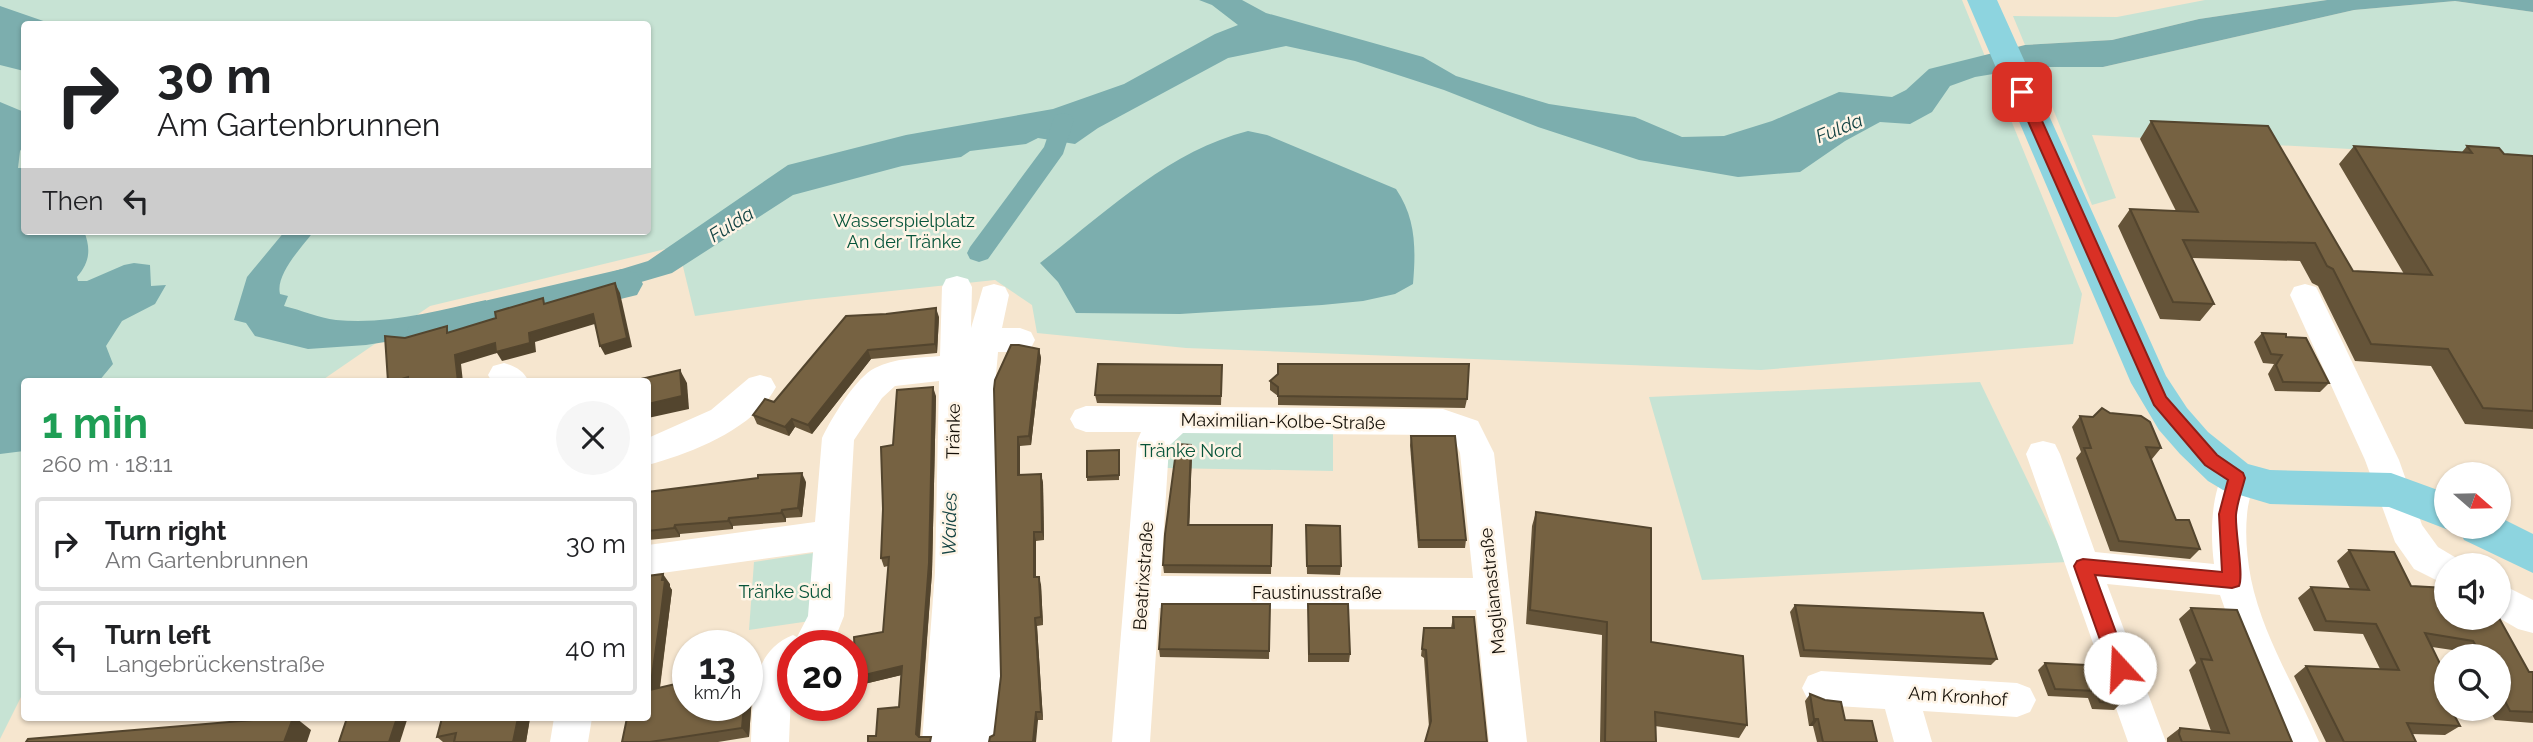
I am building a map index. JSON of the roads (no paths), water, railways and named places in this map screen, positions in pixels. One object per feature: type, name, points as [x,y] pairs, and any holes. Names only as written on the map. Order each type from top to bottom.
[{"type":"main road","points":[[1983,2],[2160,401],[2211,460],[2237,478],[2270,487],[2391,489],[2434,506]]},
{"type":"main road","points":[[2502,539],[2533,555]]},
{"type":"street","name":"Tränke","points":[[941,742],[951,573],[957,287]]},
{"type":"street","name":"Tränke","points":[[975,742],[982,684],[978,398],[984,340],[994,295]]},
{"type":"street","points":[[2305,295],[2382,460],[2407,531],[2426,558],[2434,563]]},
{"type":"street","points":[[984,340],[1020,340]]},
{"type":"street","points":[[821,630],[826,616],[838,438],[871,389],[884,377],[895,373],[954,367]]},
{"type":"street","points":[[651,451],[729,416],[760,387]]},
{"type":"street","name":"Maximilian-Kolbe-Straße","points":[[1086,419],[1443,422],[1466,430],[1472,440]]},
{"type":"street","name":"Beatrixstraße","points":[[1131,742],[1153,441],[1175,420]]},
{"type":"street","name":"Maglianastraße","points":[[1472,440],[1477,453],[1507,742]]},
{"type":"street","points":[[2043,454],[2147,742]]},
{"type":"street","points":[[2237,478],[2228,514],[2232,580],[2241,610],[2300,742]]},
{"type":"street","points":[[651,560],[830,535]]},
{"type":"street","points":[[651,577],[736,565]]},
{"type":"street","points":[[2083,566],[2232,580]]},
{"type":"street","name":"Faustinusstraße","points":[[1142,592],[1493,594]]},
{"type":"street","points":[[2511,606],[2531,618]]},
{"type":"street","points":[[770,742],[777,668]]},
{"type":"street","name":"Am Kronhof","points":[[1821,688],[2017,700]]},
{"type":"street","name":"Am Kronhof","points":[[1899,692],[1913,742]]},
{"type":"street","points":[[569,742],[572,721]]},
{"type":"water","points":[[1199,0],[1242,0],[1266,13],[1423,57],[1456,76],[1549,104],[1635,117],[1682,137],[1724,136],[1772,121],[1839,92],[1892,97],[1906,90],[1929,69],[2025,45],[2112,40],[2199,19],[2327,0],[2533,0],[2533,12],[2455,1],[2354,10],[2103,67],[2036,67],[1975,77],[1950,86],[1932,112],[1910,124],[1880,122],[1845,141],[1800,172],[1738,177],[1639,160],[1355,61],[1286,46],[1228,58],[1098,128],[1075,144],[1038,138],[1026,144],[970,151],[961,157],[902,166],[793,195],[672,273],[566,304],[563,287],[648,261],[788,165],[906,135],[1053,109],[1124,84],[1215,34],[1238,25],[1212,5]]},
{"type":"water","points":[[0,6],[43,21],[21,21],[21,70],[0,65]]},
{"type":"water","points":[[0,102],[21,111],[18,168],[21,168],[21,235],[85,235],[88,255],[85,266],[77,277],[78,281],[87,281],[134,263],[150,265],[151,286],[166,285],[155,304],[122,321],[106,346],[113,364],[101,378],[21,378],[21,451],[0,454]]},
{"type":"water","points":[[1248,131],[1267,135],[1396,189],[1408,211],[1413,234],[1413,284],[1395,294],[1363,301],[1322,305],[1180,314],[1076,313],[1058,282],[1040,263],[1138,186],[1164,169],[1219,140]]},
{"type":"water","points":[[282,235],[311,235],[282,278],[280,294],[288,296],[284,306],[330,319],[374,321],[486,300],[483,322],[442,333],[366,345],[308,349],[255,336],[246,323],[234,320],[247,277]]},
{"type":"waterway","points":[[979,253],[1055,149],[1063,120]]},
{"type":"waterway","name":"Fulda","points":[[428,330],[622,284]]},
{"type":"park label","name":"Wasserspielplatz An der Tränke","points":[[904,230]]},
{"type":"park label","name":"Tränke Nord","points":[[1191,450]]},
{"type":"park label","name":"Tränke Süd","points":[[785,591]]},
{"type":"water label","name":"Waides","points":[[949,524]]}]
